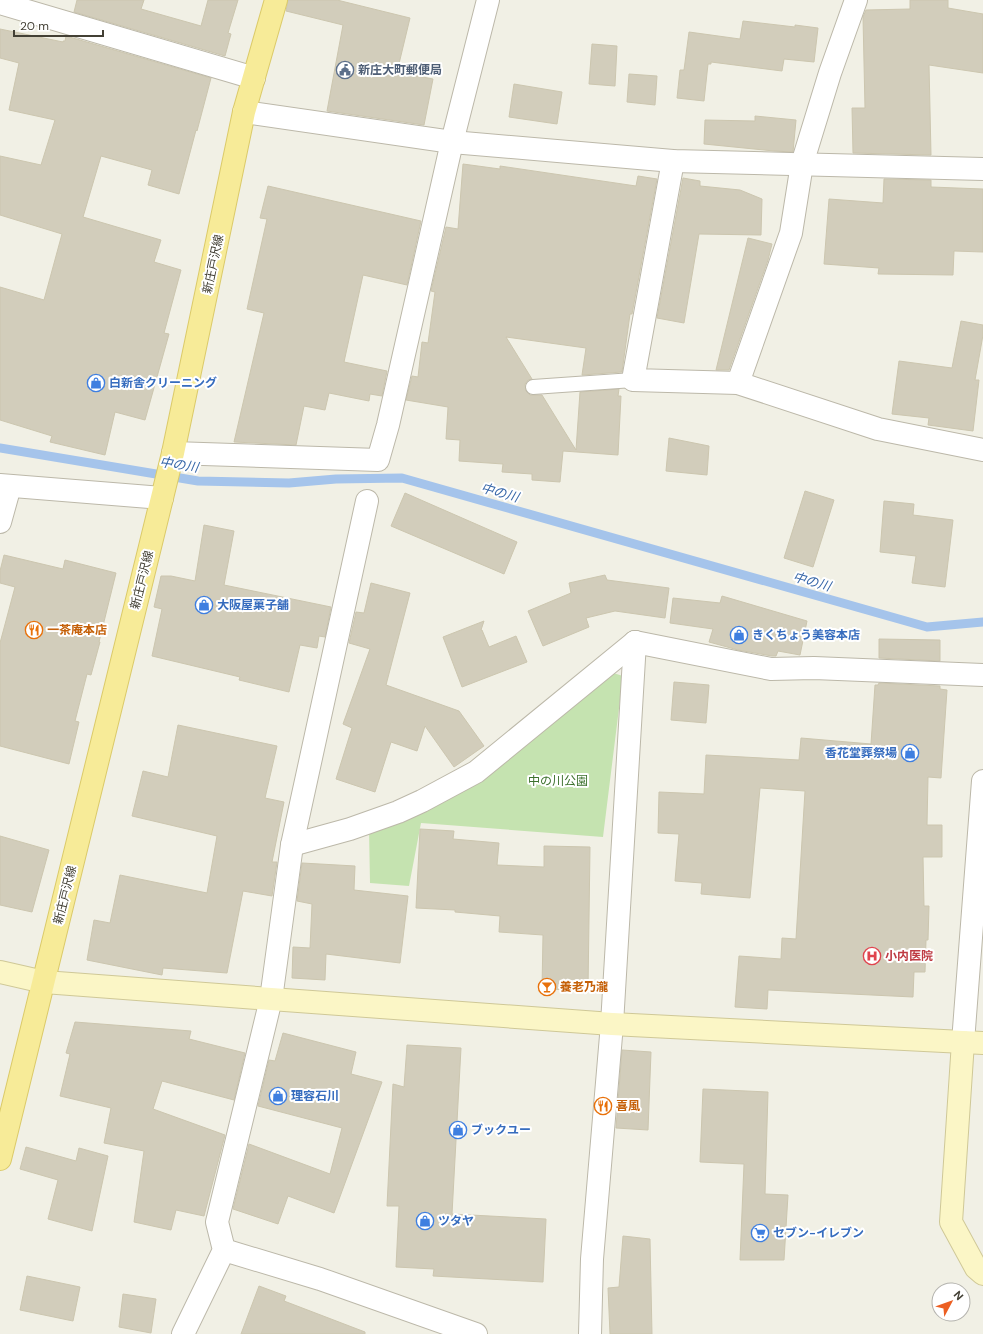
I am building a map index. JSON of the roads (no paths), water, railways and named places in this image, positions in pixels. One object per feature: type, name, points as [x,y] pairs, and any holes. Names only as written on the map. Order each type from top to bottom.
[{"type":"main road","name":"新庄戸沢線","points":[[0,1159],[173,453],[244,112],[276,0]]},
{"type":"street","points":[[173,453],[378,460],[388,425],[452,142],[488,0]]},
{"type":"street","points":[[738,383],[791,234],[802,164],[830,73],[856,0]]},
{"type":"street","points":[[0,3],[254,78]]},
{"type":"street","points":[[244,112],[452,142],[672,161],[983,169]]},
{"type":"street","points":[[672,161],[633,380],[738,383],[878,429],[983,450]]},
{"type":"street","points":[[0,522],[5,485],[162,498]]},
{"type":"street","points":[[183,1334],[224,1250],[217,1222],[271,999],[292,845],[367,500]]},
{"type":"street","points":[[292,845],[350,829],[398,812],[476,772],[635,642]]},
{"type":"street","points":[[635,642],[772,669],[814,668],[983,675]]},
{"type":"street","points":[[590,1334],[592,1259],[612,1024],[635,642]]},
{"type":"street","points":[[983,781],[973,1043],[950,1222],[976,1268],[983,1274]]},
{"type":"street","points":[[0,972],[44,982],[612,1024],[973,1043]]},
{"type":"street","points":[[224,1250],[320,1279],[476,1334]]},
{"type":"lane","points":[[533,387],[633,380]]},
{"type":"waterway","name":"中の川","points":[[0,448],[198,481],[289,483],[336,479],[402,478],[927,627],[983,622]]},
{"type":"place","name":"新庄大町郵便局","points":[[345,70]]},
{"type":"place","name":"白新舎クリーニング","points":[[96,383]]},
{"type":"place","name":"大阪屋菓子舗","points":[[204,605]]},
{"type":"place","name":"一茶庵本店","points":[[34,630]]},
{"type":"place","name":"きくちょう美容本店","points":[[739,635]]},
{"type":"place","name":"香花堂葬祭場","points":[[910,753]]},
{"type":"place","name":"小内医院","points":[[872,956]]},
{"type":"place","name":"養老乃瀧","points":[[547,987]]},
{"type":"place","name":"理容石川","points":[[278,1096]]},
{"type":"place","name":"喜風","points":[[603,1106]]},
{"type":"place","name":"ブックユー","points":[[458,1130]]},
{"type":"place","name":"ツタヤ","points":[[425,1221]]},
{"type":"place","name":"セブン-イレブン","points":[[760,1233]]},
{"type":"park label","name":"中の川公園","points":[[558,781]]}]
